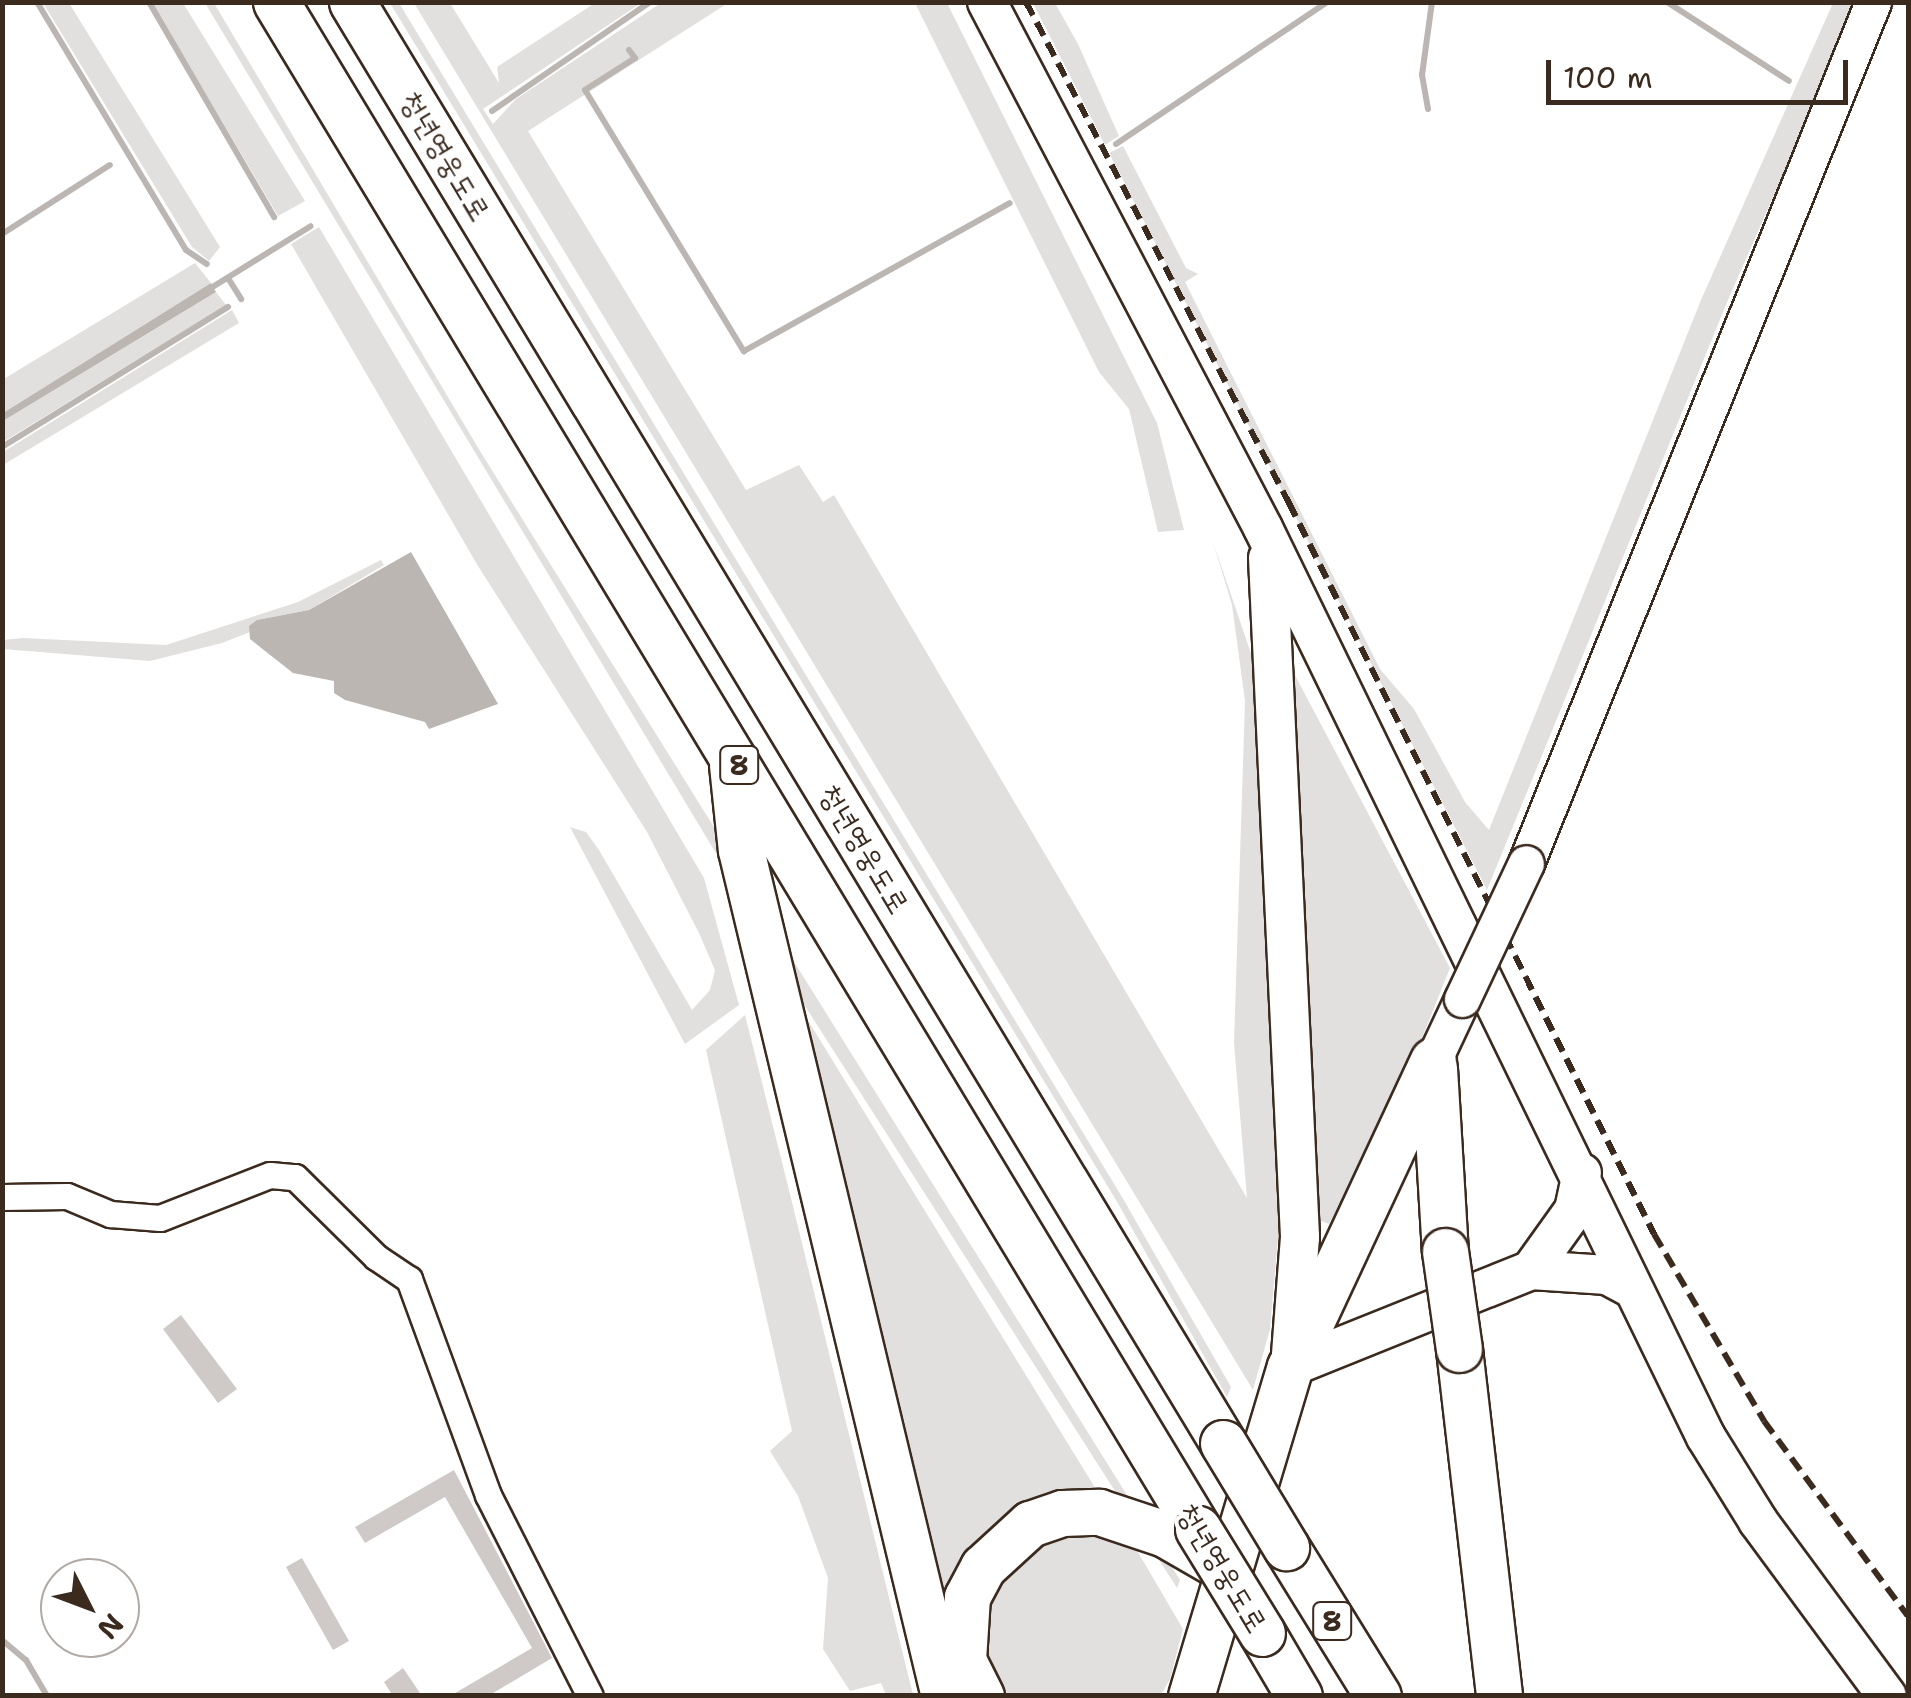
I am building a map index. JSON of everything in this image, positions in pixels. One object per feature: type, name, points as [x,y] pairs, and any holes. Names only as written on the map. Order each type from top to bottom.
[{"type":"highway","name":"청년영웅도로","points":[[276,2],[731,753],[1204,1548],[1299,1696]]},
{"type":"highway","name":"청년영웅도로","points":[[352,2],[1378,1696]]},
{"type":"highway","points":[[731,753],[741,850],[944,1696]]},
{"type":"highway","points":[[1190,1695],[1290,1367],[1433,1060]]},
{"type":"highway","points":[[1433,1060],[1445,1251],[1499,1696]]},
{"type":"highway","points":[[981,1696],[963,1660],[966,1597],[983,1567],[1030,1524],[1062,1513],[1099,1512],[1204,1548]]},
{"type":"main road","points":[[987,2],[1263,528],[1582,1173],[1630,1287],[1706,1437],[1758,1521],[1887,1696]]},
{"type":"main road","points":[[1433,1060],[1526,863],[1873,2]]},
{"type":"main road","points":[[1263,528],[1276,642],[1300,1237],[1290,1367],[1531,1270],[1607,1275],[1630,1287]]},
{"type":"main road","points":[[1531,1270],[1574,1210],[1582,1173]]},
{"type":"street","points":[[2,1197],[67,1196],[110,1214],[160,1218],[270,1175],[296,1177],[376,1257],[409,1279],[488,1495],[590,1696]]},
{"type":"shaded area","points":[[43,3],[69,3],[220,247],[209,261],[192,247]]},
{"type":"shaded area","points":[[152,3],[183,3],[305,201],[278,216]]},
{"type":"shaded area","points":[[205,3],[214,3],[480,451],[717,832],[717,855]]},
{"type":"shaded area","points":[[390,3],[399,3],[1122,1197],[1231,1387],[1227,1397],[1116,1200]]},
{"type":"shaded area","points":[[414,3],[450,3],[499,83],[497,67],[595,3],[641,3],[483,109],[493,124],[516,99],[661,3],[728,3],[528,131],[746,490],[799,465],[823,502],[834,495],[1247,1198],[1234,1043],[1245,701],[1232,605],[1213,542],[1257,671],[1279,1227],[1270,1329],[1253,1390]]},
{"type":"shaded area","points":[[915,3],[947,3],[1157,423],[1184,530],[1158,532],[1129,409],[1099,372]]},
{"type":"shaded area","points":[[1033,3],[1055,3],[1078,44],[1119,136],[1105,145]]},
{"type":"shaded area","points":[[1833,3],[1858,3],[1728,300],[1487,890],[1109,153],[1123,146],[1186,268],[1198,274],[1185,282],[1380,669],[1414,709],[1465,802],[1489,830],[1701,300]]},
{"type":"shaded area","points":[[319,227],[704,878],[739,1005],[685,1044],[570,827],[586,832],[599,850],[692,1010],[710,990],[715,970],[699,933],[647,832],[478,566],[291,244]]},
{"type":"shaded area","points":[[195,263],[211,283],[3,413],[2,380]]},
{"type":"shaded area","points":[[211,283],[216,292],[3,421],[3,413]]},
{"type":"shaded area","points":[[216,292],[226,305],[3,442],[3,421]]},
{"type":"shaded area","points":[[232,310],[239,323],[3,465],[3,452]]},
{"type":"shaded area","points":[[411,552],[498,704],[429,729],[425,722],[345,700],[334,693],[334,681],[293,673],[250,639],[249,626],[257,620],[309,610]]},
{"type":"shaded area","points":[[381,560],[384,565],[309,610],[257,620],[250,632],[222,643],[150,661],[3,649],[2,640],[23,638],[166,645],[298,602]]},
{"type":"shaded area","points":[[1289,664],[1450,968],[1418,1048],[1329,1224],[1316,1219]]},
{"type":"shaded area","points":[[763,912],[1180,1580],[1177,1588],[757,931]]},
{"type":"shaded area","points":[[777,970],[1105,1504],[994,1527],[958,1570],[942,1619]]},
{"type":"shaded area","points":[[745,1015],[913,1695],[886,1695],[881,1683],[850,1691],[823,1649],[828,1578],[798,1496],[770,1451],[792,1431],[706,1050]]},
{"type":"shaded area","points":[[1075,1530],[1132,1542],[1183,1629],[1170,1679],[1161,1695],[988,1696],[967,1654],[1011,1553]]},
{"type":"building","points":[[181,1315],[237,1389],[218,1403],[163,1329]]},
{"type":"building","points":[[454,1470],[552,1658],[488,1696],[450,1696],[532,1648],[445,1497],[365,1543],[355,1527]]},
{"type":"building","points":[[302,1558],[349,1641],[333,1650],[286,1567]]},
{"type":"building","points":[[403,1668],[422,1696],[393,1696],[384,1682]]},
{"type":"waterway","points":[[37,2],[186,250],[207,264]]},
{"type":"waterway","points":[[149,2],[274,217]]},
{"type":"waterway","points":[[492,111],[650,2]]},
{"type":"waterway","points":[[1116,144],[1327,2]]},
{"type":"waterway","points":[[1428,109],[1422,75],[1432,2]]},
{"type":"waterway","points":[[1667,2],[1789,81]]},
{"type":"waterway","points":[[629,50],[635,58],[585,90],[744,351],[1010,203]]},
{"type":"waterway","points":[[2,234],[110,165]]},
{"type":"waterway","points":[[206,291],[311,226]]},
{"type":"waterway","points":[[228,278],[241,299]]},
{"type":"waterway","points":[[2,447],[228,307]]},
{"type":"waterway","points":[[2,1640],[26,1660],[47,1696]]},
{"type":"railway","points":[[1026,2],[1289,503],[1654,1234],[1764,1421],[1908,1616]]}]
